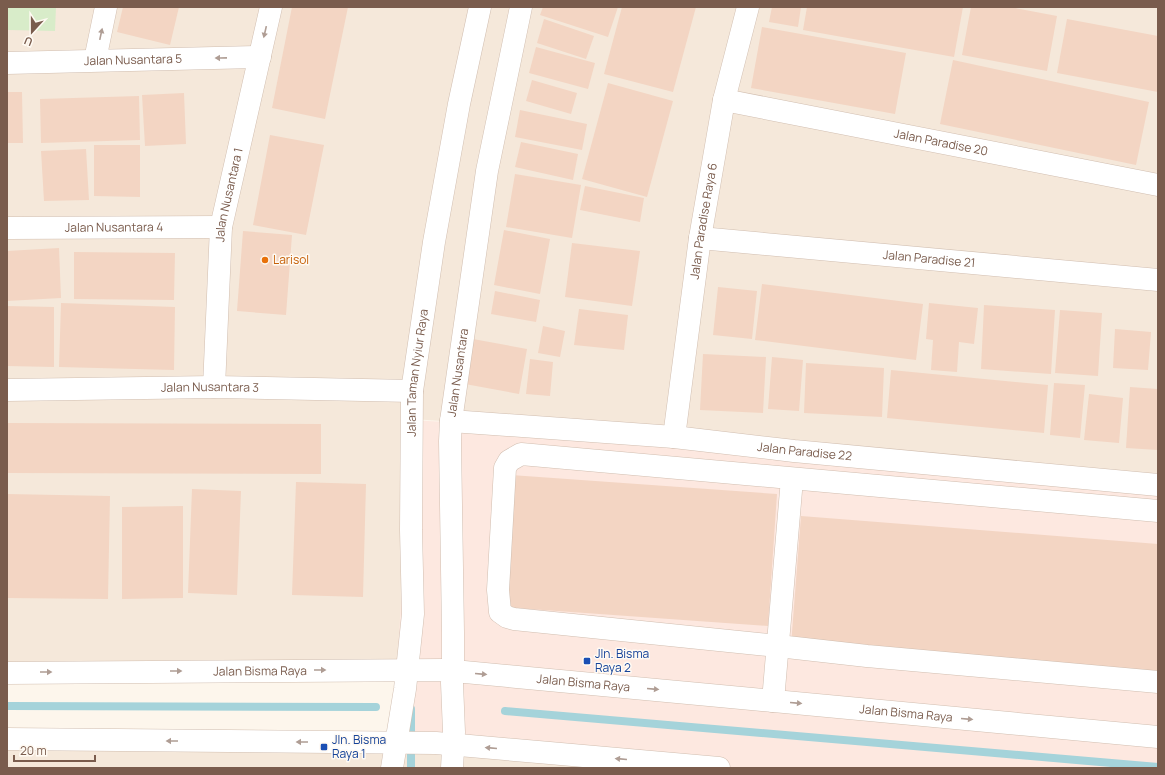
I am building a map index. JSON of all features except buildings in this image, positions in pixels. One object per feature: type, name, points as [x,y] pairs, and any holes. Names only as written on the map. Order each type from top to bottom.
[{"type":"street","points":[[95,60],[106,7]]},
{"type":"street","name":"Jalan Nusantara 1","points":[[214,387],[221,227],[271,7]]},
{"type":"street","name":"Jalan Taman Nyiur Raya","points":[[392,768],[402,742],[405,688],[409,670],[413,614],[411,530],[412,391],[436,227],[459,104],[480,7]]},
{"type":"street","name":"Jalan Nusantara","points":[[452,768],[445,744],[454,732],[452,683],[448,671],[451,421],[487,171],[521,7]]},
{"type":"street","name":"Jalan Paradise Raya 6","points":[[674,437],[700,238],[724,100],[748,7]]},
{"type":"street","name":"Jalan Nusantara 5","points":[[7,63],[260,57]]},
{"type":"street","name":"Jalan Paradise 20","points":[[724,100],[1158,185]]},
{"type":"street","name":"Jalan Nusantara 4","points":[[7,228],[221,227]]},
{"type":"street","name":"Jalan Paradise 21","points":[[700,238],[1158,280]]},
{"type":"street","name":"Jalan Nusantara 3","points":[[7,390],[214,387],[412,391]]},
{"type":"street","name":"Jalan Paradise 22","points":[[451,421],[674,437],[802,451],[1158,485]]},
{"type":"street","points":[[1158,511],[521,454],[509,461],[505,468],[498,590],[500,612],[507,617],[514,619],[867,656],[1158,682]]},
{"type":"street","points":[[773,701],[792,478]]},
{"type":"street","name":"Jalan Bisma Raya","points":[[7,673],[448,671],[1158,737]]},
{"type":"street","points":[[7,739],[402,742],[445,744],[719,768]]},
{"type":"shaded area","points":[[7,7],[1158,7],[1158,485],[578,430],[412,419],[407,670],[7,672]]},
{"type":"shaded area","points":[[412,420],[578,430],[1158,485],[1158,768],[603,768],[392,749]]},
{"type":"shaded area","points":[[7,744],[392,749],[603,768],[7,768]]},
{"type":"green space","points":[[8,7],[56,7],[55,31],[8,30]]},
{"type":"waterway","points":[[7,706],[376,707]]},
{"type":"waterway","points":[[411,709],[411,768]]},
{"type":"waterway","points":[[505,711],[1158,767]]},
{"type":"place","name":"Larisol","points":[[265,260]]},
{"type":"place","name":"Jln. Bisma Raya 2","points":[[587,661]]},
{"type":"place","name":"Jln. Bisma Raya 1","points":[[324,747]]}]
